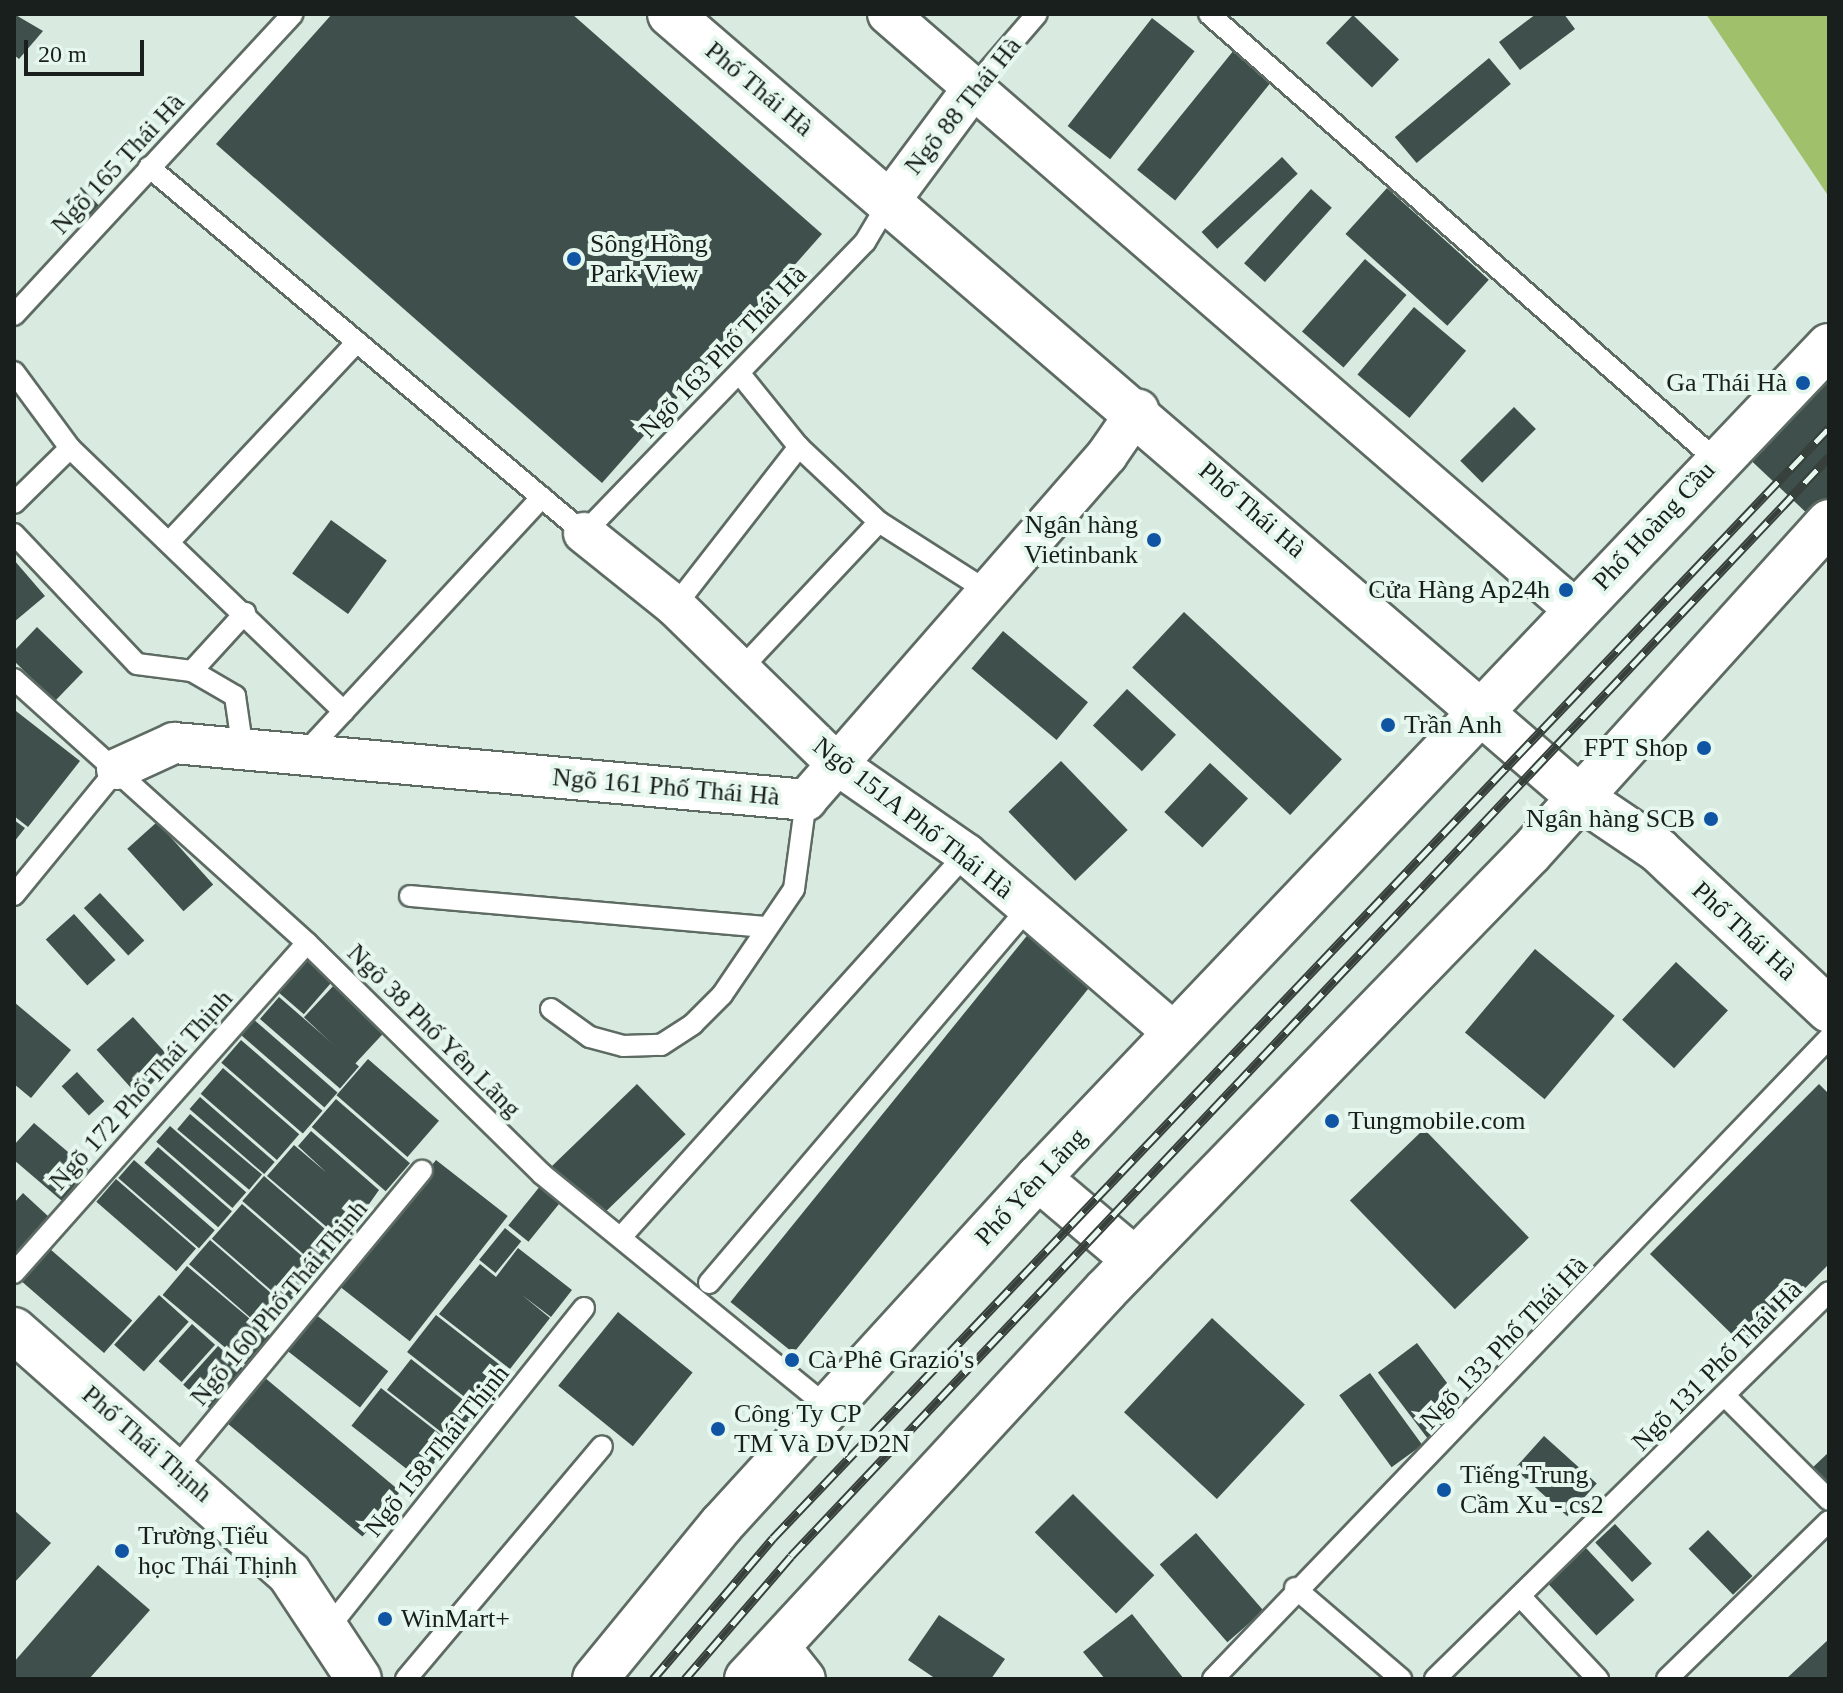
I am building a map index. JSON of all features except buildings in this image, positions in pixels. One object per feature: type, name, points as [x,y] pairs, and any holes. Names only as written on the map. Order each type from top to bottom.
[{"type":"main road","name":"Phố Thái Hà","points":[[670,14],[1138,410],[1578,796],[1658,850],[1829,1010]]},
{"type":"main road","name":"Phố Hoàng Cầu","points":[[1482,709],[1716,460],[1829,346]]},
{"type":"main road","points":[[747,1679],[1135,1260],[1578,796],[1829,522]]},
{"type":"main road","name":"Phố Yên Lãng","points":[[595,1679],[828,1407],[1038,1178],[1482,709]]},
{"type":"main road","points":[[1038,1178],[1135,1260]]},
{"type":"main road","name":"Phố Thái Thịnh","points":[[14,1330],[176,1468],[289,1573],[330,1626],[359,1679]]},
{"type":"street","points":[[888,14],[1575,610]]},
{"type":"street","name":"Ngõ 88 Thái Hà","points":[[890,200],[974,87]]},
{"type":"street","name":"Ngõ 161 Phố Thái Hà","points":[[117,769],[174,743],[806,800],[989,592],[1138,410]]},
{"type":"street","name":"Ngõ 151A Phố Thái Hà","points":[[584,533],[675,606],[838,765],[966,854],[1175,1034]]},
{"type":"street","points":[[778,1645],[805,1679]]},
{"type":"lane","name":"Ngõ 165 Thái Hà","points":[[14,315],[293,14]]},
{"type":"lane","name":"Ngõ 88 Thái Hà","points":[[974,87],[1037,14]]},
{"type":"lane","points":[[1209,14],[1716,460]]},
{"type":"lane","points":[[149,167],[584,533]]},
{"type":"lane","name":"Ngõ 163 Phố Thái Hà","points":[[584,533],[865,242],[890,200]]},
{"type":"lane","points":[[171,540],[357,342]]},
{"type":"lane","points":[[14,372],[70,448],[171,540],[344,712]]},
{"type":"lane","points":[[740,374],[799,447],[879,522],[989,592]]},
{"type":"lane","points":[[675,606],[799,447]]},
{"type":"lane","points":[[14,503],[70,448]]},
{"type":"lane","points":[[304,754],[542,497]]},
{"type":"lane","points":[[740,670],[879,522]]},
{"type":"lane","points":[[14,534],[137,664],[192,671],[235,696],[243,751]]},
{"type":"lane","points":[[192,671],[245,613]]},
{"type":"lane","name":"Ngõ 38 Phố Yên Lãng","points":[[14,679],[307,943],[542,1174],[622,1236],[692,1302],[828,1407]]},
{"type":"lane","points":[[14,895],[117,769]]},
{"type":"lane","points":[[551,1009],[590,1037],[623,1046],[661,1045],[722,995],[794,889],[806,800]]},
{"type":"lane","points":[[622,1236],[966,854]]},
{"type":"lane","points":[[410,896],[767,927]]},
{"type":"lane","points":[[709,1283],[1028,908]]},
{"type":"lane","name":"Ngõ 172 Phố Thái Thịnh","points":[[14,1273],[307,943]]},
{"type":"lane","name":"Ngõ 133 Phố Thái Hà","points":[[1213,1679],[1295,1588],[1439,1449],[1829,1038]]},
{"type":"lane","name":"Ngõ 160 Phố Thái Thịnh","points":[[176,1468],[422,1171]]},
{"type":"lane","name":"Ngõ 131 Phố Thái Hà","points":[[1435,1679],[1829,1292]]},
{"type":"lane","name":"Ngõ 158 Thái Thịnh","points":[[330,1626],[584,1308]]},
{"type":"lane","points":[[1725,1396],[1829,1500]]},
{"type":"lane","points":[[406,1679],[602,1446]]},
{"type":"lane","points":[[1667,1679],[1829,1521]]},
{"type":"lane","points":[[1295,1588],[1401,1679]]},
{"type":"lane","points":[[1520,1596],[1598,1679]]},
{"type":"green space","points":[[1706,14],[1829,14],[1829,197]]},
{"type":"railway","points":[[653,1679],[773,1538],[1829,428]]},
{"type":"railway","points":[[685,1679],[791,1556],[1829,457]]},
{"type":"place","name":"Sông Hồng Park View","points":[[574,259]]},
{"type":"place","name":"Ga Thái Hà","points":[[1803,383]]},
{"type":"place","name":"Ngân hàng Vietinbank","points":[[1154,540]]},
{"type":"place","name":"Cửa Hàng Ap24h","points":[[1566,590]]},
{"type":"place","name":"Trần Anh","points":[[1388,725]]},
{"type":"place","name":"FPT Shop","points":[[1704,748]]},
{"type":"place","name":"Ngân hàng SCB","points":[[1711,819]]},
{"type":"place","name":"Tungmobile.com","points":[[1332,1121]]},
{"type":"place","name":"Cà Phê Grazio's","points":[[792,1360]]},
{"type":"place","name":"Công Ty CP TM Và DV D2N","points":[[718,1429]]},
{"type":"place","name":"Tiếng Trung Cầm Xu - cs2","points":[[1444,1490]]},
{"type":"place","name":"Trường Tiểu học Thái Thịnh","points":[[122,1551]]},
{"type":"place","name":"WinMart+","points":[[385,1619]]}]
